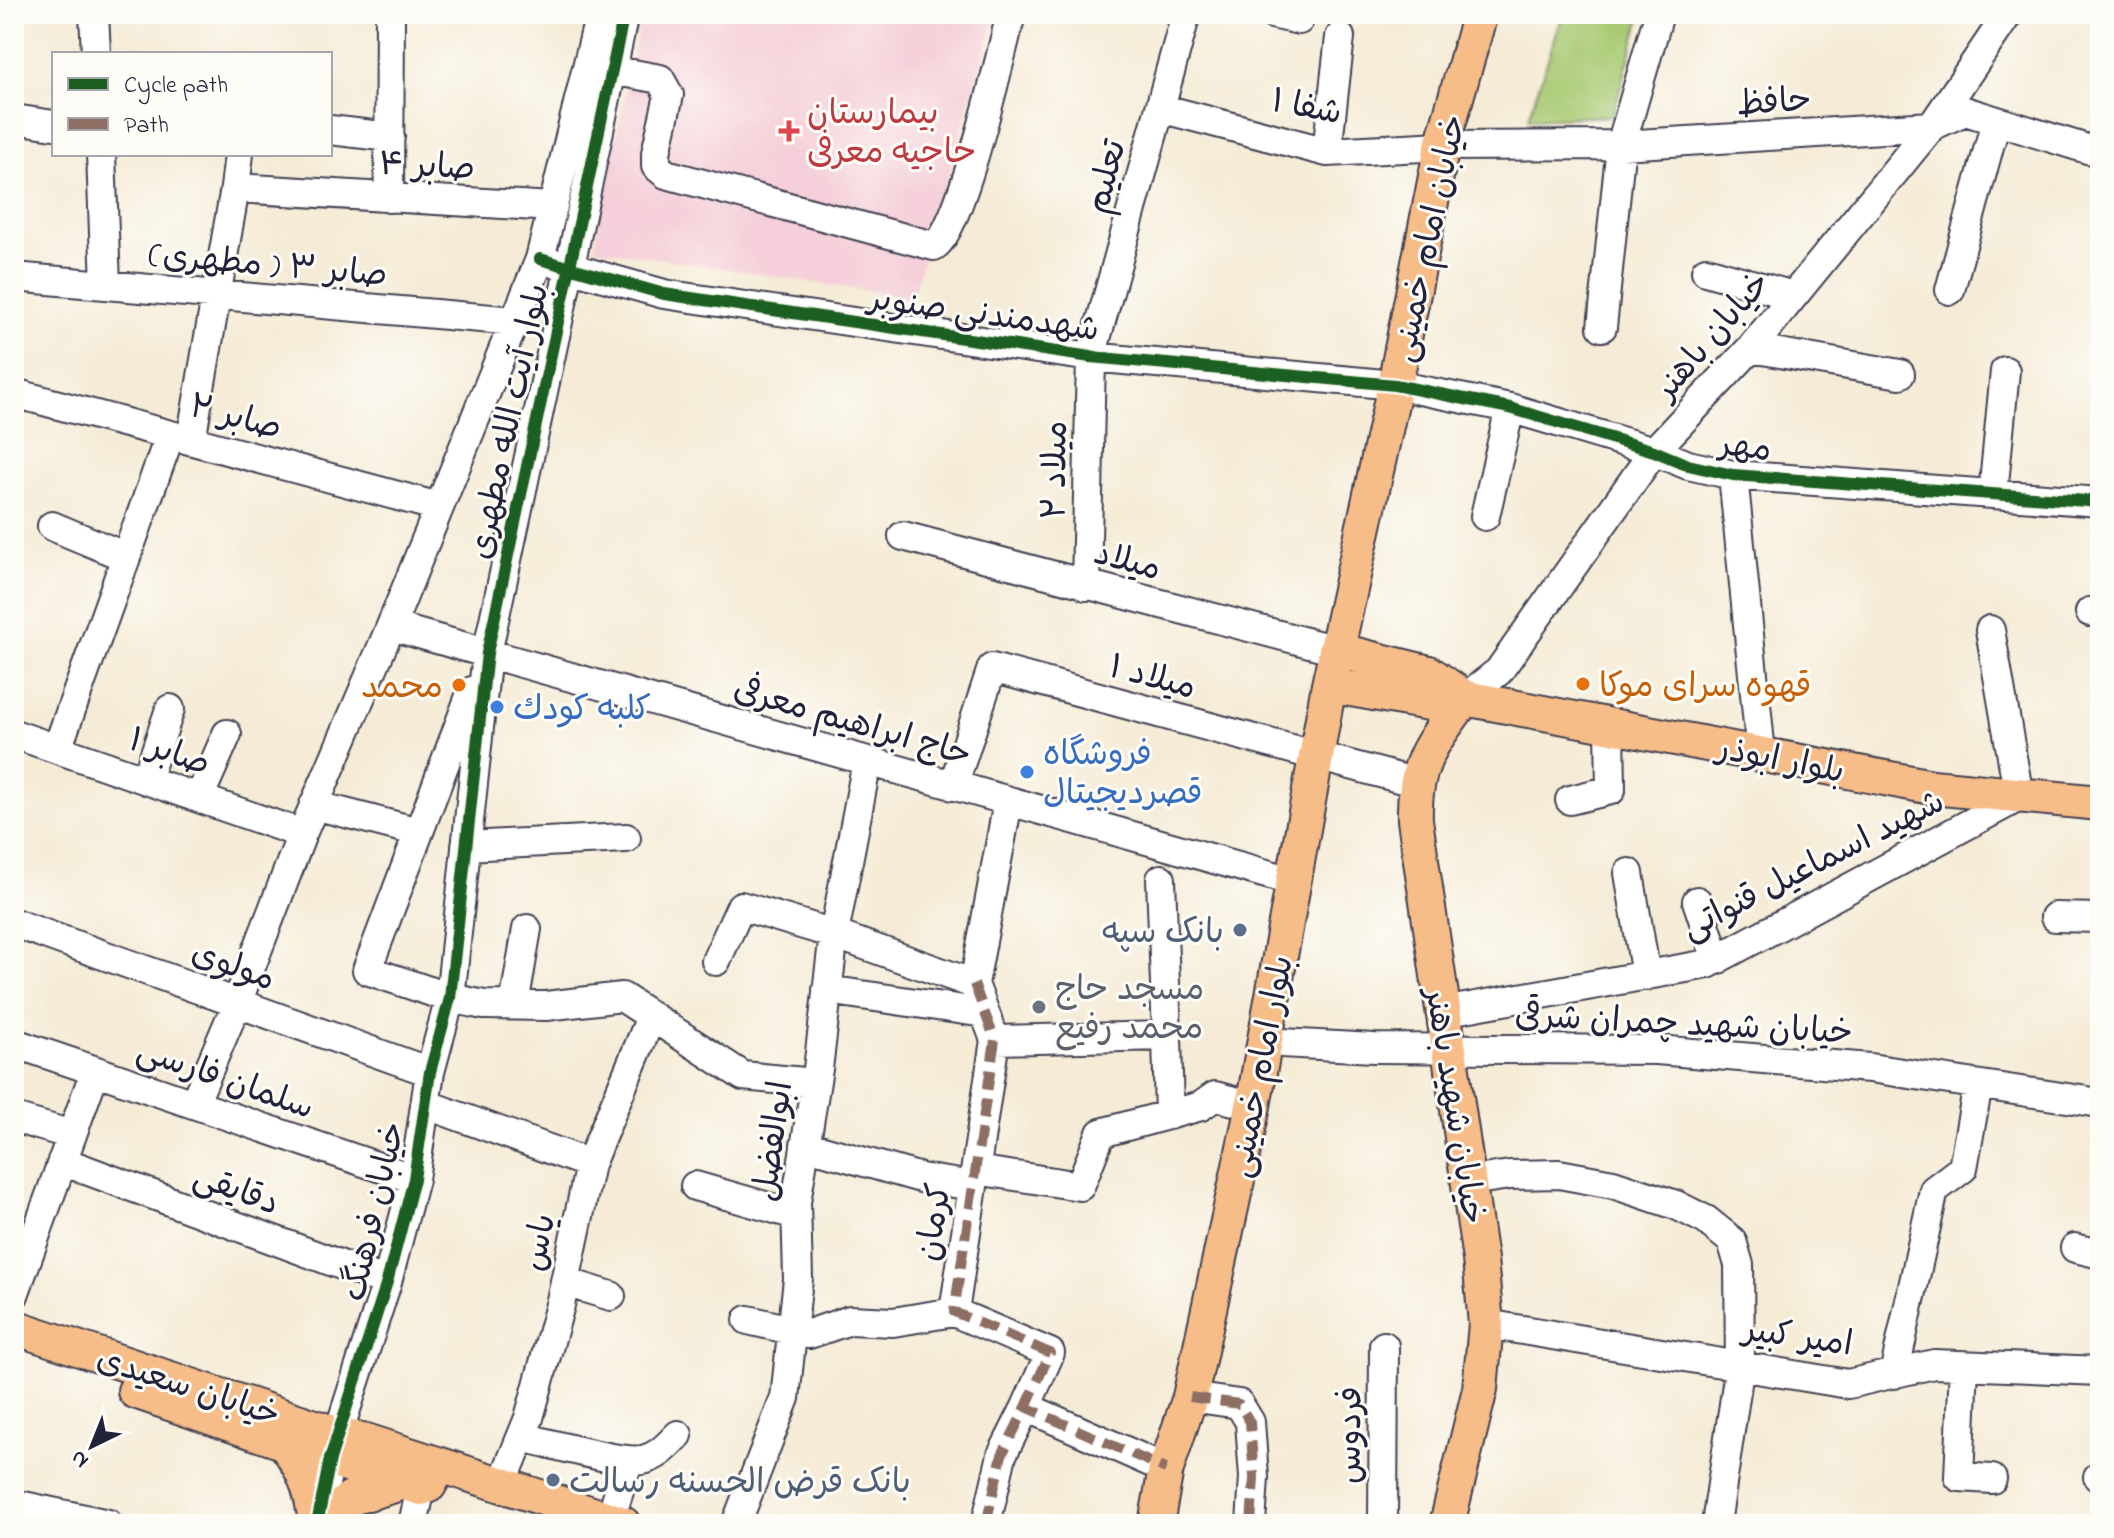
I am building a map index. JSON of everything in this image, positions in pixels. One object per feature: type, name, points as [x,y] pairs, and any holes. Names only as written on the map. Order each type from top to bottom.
[{"type":"main road","name":"خیابان امام خمینی","points":[[1336,650],[1395,385],[1442,146],[1480,14]]},
{"type":"main road","name":"بلوار امام خمینی","points":[[1156,1524],[1165,1473],[1190,1397],[1253,1106],[1336,650]]},
{"type":"main road","points":[[1336,650],[1429,673],[1465,698]]},
{"type":"main road","points":[[1329,685],[1429,703],[1465,698]]},
{"type":"main road","name":"بلوار ابوذر","points":[[1465,698],[1932,787],[2100,803]]},
{"type":"main road","name":"خیابان شهید باهنر","points":[[1447,1524],[1480,1389],[1486,1324],[1469,1181],[1415,820],[1417,783],[1429,747],[1465,698]]},
{"type":"main road","name":"خیابان سعیدی","points":[[14,1327],[347,1450]]},
{"type":"main road","name":"خیابان سعیدی","points":[[14,1348],[286,1445],[347,1450]]},
{"type":"main road","points":[[286,1445],[309,1484],[318,1524],[351,1498],[421,1480],[502,1484],[617,1522]]},
{"type":"main road","points":[[347,1450],[421,1480],[555,1524]]},
{"type":"street","points":[[94,14],[96,52]]},
{"type":"street","points":[[389,198],[390,14]]},
{"type":"street","name":"بلوار آیت الله مطهری","points":[[194,1104],[540,259],[600,14]]},
{"type":"street","name":"بلوار آیت الله مطهری","points":[[487,653],[624,14]]},
{"type":"street","points":[[611,70],[660,79],[665,86],[669,95],[656,166],[666,174],[934,246],[941,243],[947,233],[960,202],[1011,14]]},
{"type":"street","name":"تعلیم","points":[[1091,357],[1186,14]]},
{"type":"street","points":[[1272,14],[1299,20],[1301,14]]},
{"type":"street","points":[[1602,327],[1621,145],[1659,14]]},
{"type":"street","name":"خیابان باهنر","points":[[1465,698],[1499,671],[1654,451],[1751,348],[1932,126],[2008,14]]},
{"type":"street","points":[[1327,152],[1340,37]]},
{"type":"street","name":"شفا ۱","points":[[1160,108],[1327,152],[1442,146]]},
{"type":"street","name":"حافظ","points":[[1442,146],[1621,145],[1932,126],[1965,111],[2100,153]]},
{"type":"street","points":[[14,119],[52,125]]},
{"type":"street","points":[[1950,290],[1996,121]]},
{"type":"street","points":[[332,130],[390,137]]},
{"type":"street","points":[[101,156],[106,285]]},
{"type":"street","points":[[57,749],[126,557],[180,437],[217,295],[239,156]]},
{"type":"street","name":"صابر ۴","points":[[235,188],[553,207]]},
{"type":"street","name":"شهدمندنی صنوبر","points":[[540,259],[664,294],[1091,357],[1395,385]]},
{"type":"street","points":[[1706,271],[1793,296]]},
{"type":"street","name":"صابر ۳ ( مطهری)","points":[[14,277],[515,321]]},
{"type":"street","points":[[1751,348],[1900,374]]},
{"type":"street","name":"میلاد ۲","points":[[1086,586],[1091,357]]},
{"type":"street","points":[[1993,494],[2005,371]]},
{"type":"street","name":"مهر","points":[[1395,385],[1510,408],[1654,451],[1688,465],[1733,475],[2100,502]]},
{"type":"street","name":"صابر ۲","points":[[14,393],[439,507]]},
{"type":"street","points":[[1485,516],[1510,408]]},
{"type":"street","points":[[1733,475],[1761,754]]},
{"type":"street","points":[[52,526],[126,557]]},
{"type":"street","name":"میلاد","points":[[903,536],[1336,650]]},
{"type":"street","name":"حاج ابراهیم معرفی","points":[[391,626],[1295,882]]},
{"type":"street","points":[[1990,630],[2019,797]]},
{"type":"street","points":[[487,653],[367,970],[450,998],[484,1005],[546,1006],[622,997],[743,1076],[815,1083]]},
{"type":"street","name":"خیابان فرهنگ","points":[[318,1524],[347,1450],[414,1179],[430,1072],[450,998],[487,653]]},
{"type":"street","name":"میلاد ۱","points":[[953,786],[992,668],[1417,783]]},
{"type":"street","points":[[146,780],[170,709]]},
{"type":"street","points":[[1570,800],[1611,790],[1610,726]]},
{"type":"street","name":"صابر ۱","points":[[14,734],[302,834]]},
{"type":"street","points":[[199,798],[227,734]]},
{"type":"street","name":"ابوالفضل","points":[[736,1524],[785,1398],[798,1279],[796,1215],[805,1145],[834,934],[867,762]]},
{"type":"street","name":"شهید اسماعیل قنواتی","points":[[1443,1012],[1708,964],[2019,797]]},
{"type":"street","points":[[716,961],[741,906],[834,934],[974,984],[1008,802]]},
{"type":"street","points":[[314,805],[419,832]]},
{"type":"street","points":[[466,846],[626,838]]},
{"type":"street","points":[[1629,873],[1646,976]]},
{"type":"street","points":[[1161,879],[1169,1115]]},
{"type":"street","points":[[1697,901],[1717,960]]},
{"type":"street","points":[[2055,917],[2100,918]]},
{"type":"street","name":"مولوی","points":[[14,923],[430,1072]]},
{"type":"street","points":[[514,1005],[527,929]]},
{"type":"street","name":"کرمان","points":[[974,984],[995,1040],[954,1312],[1050,1353],[1026,1407]]},
{"type":"street","points":[[827,990],[985,1013]]},
{"type":"street","name":"یاس","points":[[502,1484],[529,1418],[565,1282],[590,1164],[651,1017]]},
{"type":"street","points":[[995,1040],[1167,1036]]},
{"type":"street","name":"خیابان شهید چمران شرقی","points":[[1263,1042],[1374,1048],[1657,1050],[1870,1068],[2100,1103]]},
{"type":"street","name":"سلمان فارسی","points":[[14,1043],[414,1179]]},
{"type":"street","points":[[14,1295],[95,1071]]},
{"type":"street","points":[[1894,1374],[1934,1190],[1963,1168],[1978,1085]]},
{"type":"street","points":[[805,1145],[921,1178],[975,1178],[1080,1186],[1101,1133],[1201,1106],[1215,1096],[1253,1106]]},
{"type":"street","points":[[425,1104],[590,1164]]},
{"type":"street","name":"دقایقی","points":[[14,1118],[67,1148],[387,1282]]},
{"type":"street","points":[[1469,1181],[1510,1175],[1559,1174],[1585,1178],[1639,1191],[1706,1220],[1732,1241],[1739,1265],[1740,1364],[1716,1524]]},
{"type":"street","points":[[695,1186],[796,1215]]},
{"type":"street","points":[[565,1282],[611,1296]]},
{"type":"street","points":[[748,1320],[809,1334],[850,1320],[893,1322],[954,1312]]},
{"type":"street","name":"امیر کبیر","points":[[1486,1324],[1848,1384],[1934,1364],[2100,1371]]},
{"type":"street","name":"فردوس","points":[[1383,1524],[1384,1346]]},
{"type":"street","points":[[1964,1366],[1959,1477],[1992,1479]]},
{"type":"street","points":[[1190,1397],[1239,1404],[1250,1422],[1254,1477],[1251,1524]]},
{"type":"street","points":[[986,1524],[1002,1455],[1026,1407],[1165,1473]]},
{"type":"street","points":[[522,1437],[628,1462],[662,1452],[678,1435]]},
{"type":"street","points":[[617,1522],[628,1462]]},
{"type":"street","points":[[413,1524],[421,1480]]},
{"type":"street","points":[[14,1504],[108,1524]]},
{"type":"shaded area","name":"بیمارستان حاجیه معرفی","points":[[641,14],[996,14],[912,298],[594,248]]},
{"type":"green space","points":[[1563,14],[1642,14],[1612,116],[1528,119]]},
{"type":"marked path","points":[[974,984],[995,1040],[954,1312],[1050,1353],[1026,1407]]},
{"type":"marked path","points":[[1190,1397],[1239,1404],[1250,1422],[1254,1477],[1251,1524]]},
{"type":"marked path","points":[[986,1524],[1002,1455],[1026,1407],[1166,1469]]},
{"type":"cycle path","points":[[317,1524],[330,1459],[387,1282],[414,1179],[430,1072],[450,998],[487,653],[624,14]]},
{"type":"cycle path","points":[[540,259],[664,294],[1091,357],[1395,385],[1510,408],[1654,451],[1688,465],[1733,475],[2100,502]]},
{"type":"place","name":"بیمارستان حاجیه معرفی","points":[[789,131]]},
{"type":"place","name":"قهوه سرای موکا","points":[[1583,684]]},
{"type":"place","name":"محمد","points":[[459,685]]},
{"type":"place","name":"كلبه كودك","points":[[497,707]]},
{"type":"place","name":"فروشگاه قصردیجیتال","points":[[1027,772]]},
{"type":"place","name":"بانک سپه","points":[[1240,930]]},
{"type":"place","name":"مسجد حاج محمد رفیع","points":[[1039,1007]]},
{"type":"place","name":"بانک قرض الحسنه رسالت","points":[[553,1480]]}]
